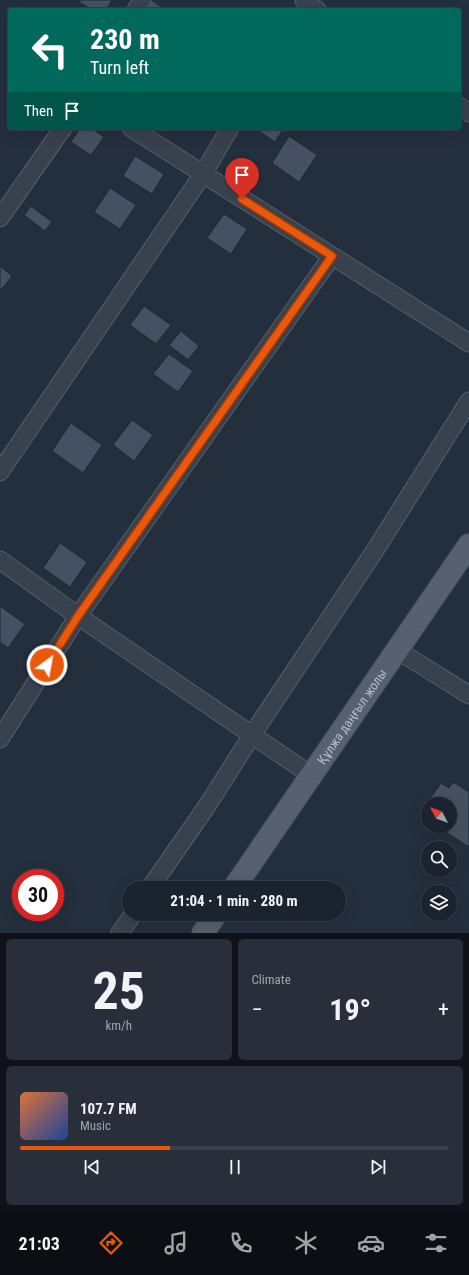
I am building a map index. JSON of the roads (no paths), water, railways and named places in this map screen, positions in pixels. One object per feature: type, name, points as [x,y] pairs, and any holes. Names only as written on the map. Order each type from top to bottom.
[{"type":"main road","name":"Құлжа даңғыл жолы","points":[[239,881],[469,545]]},
{"type":"main road","points":[[203,933],[211,921]]},
{"type":"street","points":[[0,218],[61,130]]},
{"type":"street","points":[[134,130],[469,343]]},
{"type":"street","points":[[0,472],[203,174],[229,130]]},
{"type":"street","points":[[0,738],[78,616],[332,256]]},
{"type":"street","points":[[155,881],[207,806],[252,735],[374,552],[469,401]]},
{"type":"street","points":[[0,560],[78,616],[311,775]]},
{"type":"street","points":[[397,650],[469,695]]},
{"type":"street","points":[[120,933],[128,921]]}]
